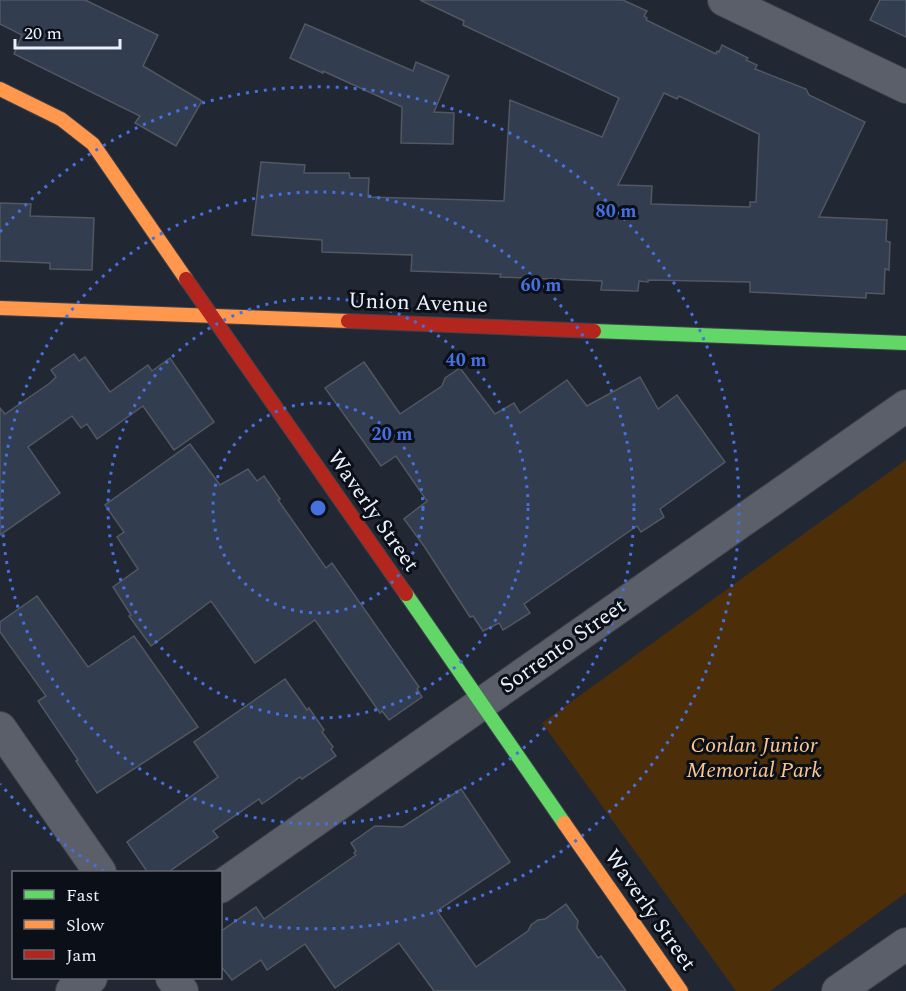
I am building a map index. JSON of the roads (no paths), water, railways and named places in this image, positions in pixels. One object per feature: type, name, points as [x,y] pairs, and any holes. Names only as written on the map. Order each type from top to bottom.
[{"type":"street","points":[[724,0],[906,87]]},
{"type":"street","name":"Waverly Street","points":[[0,89],[66,121],[85,135],[681,991]]},
{"type":"street","name":"Union Avenue","points":[[0,308],[906,343]]},
{"type":"street","name":"Sorrento Street","points":[[222,886],[906,406]]},
{"type":"street","points":[[0,728],[99,871]]},
{"type":"street","points":[[838,991],[906,944]]},
{"type":"street","points":[[72,991],[90,979]]},
{"type":"street","points":[[173,979],[182,991]]},
{"type":"park label","name":"Conlan Junior Memorial Park","points":[[754,758]]}]
